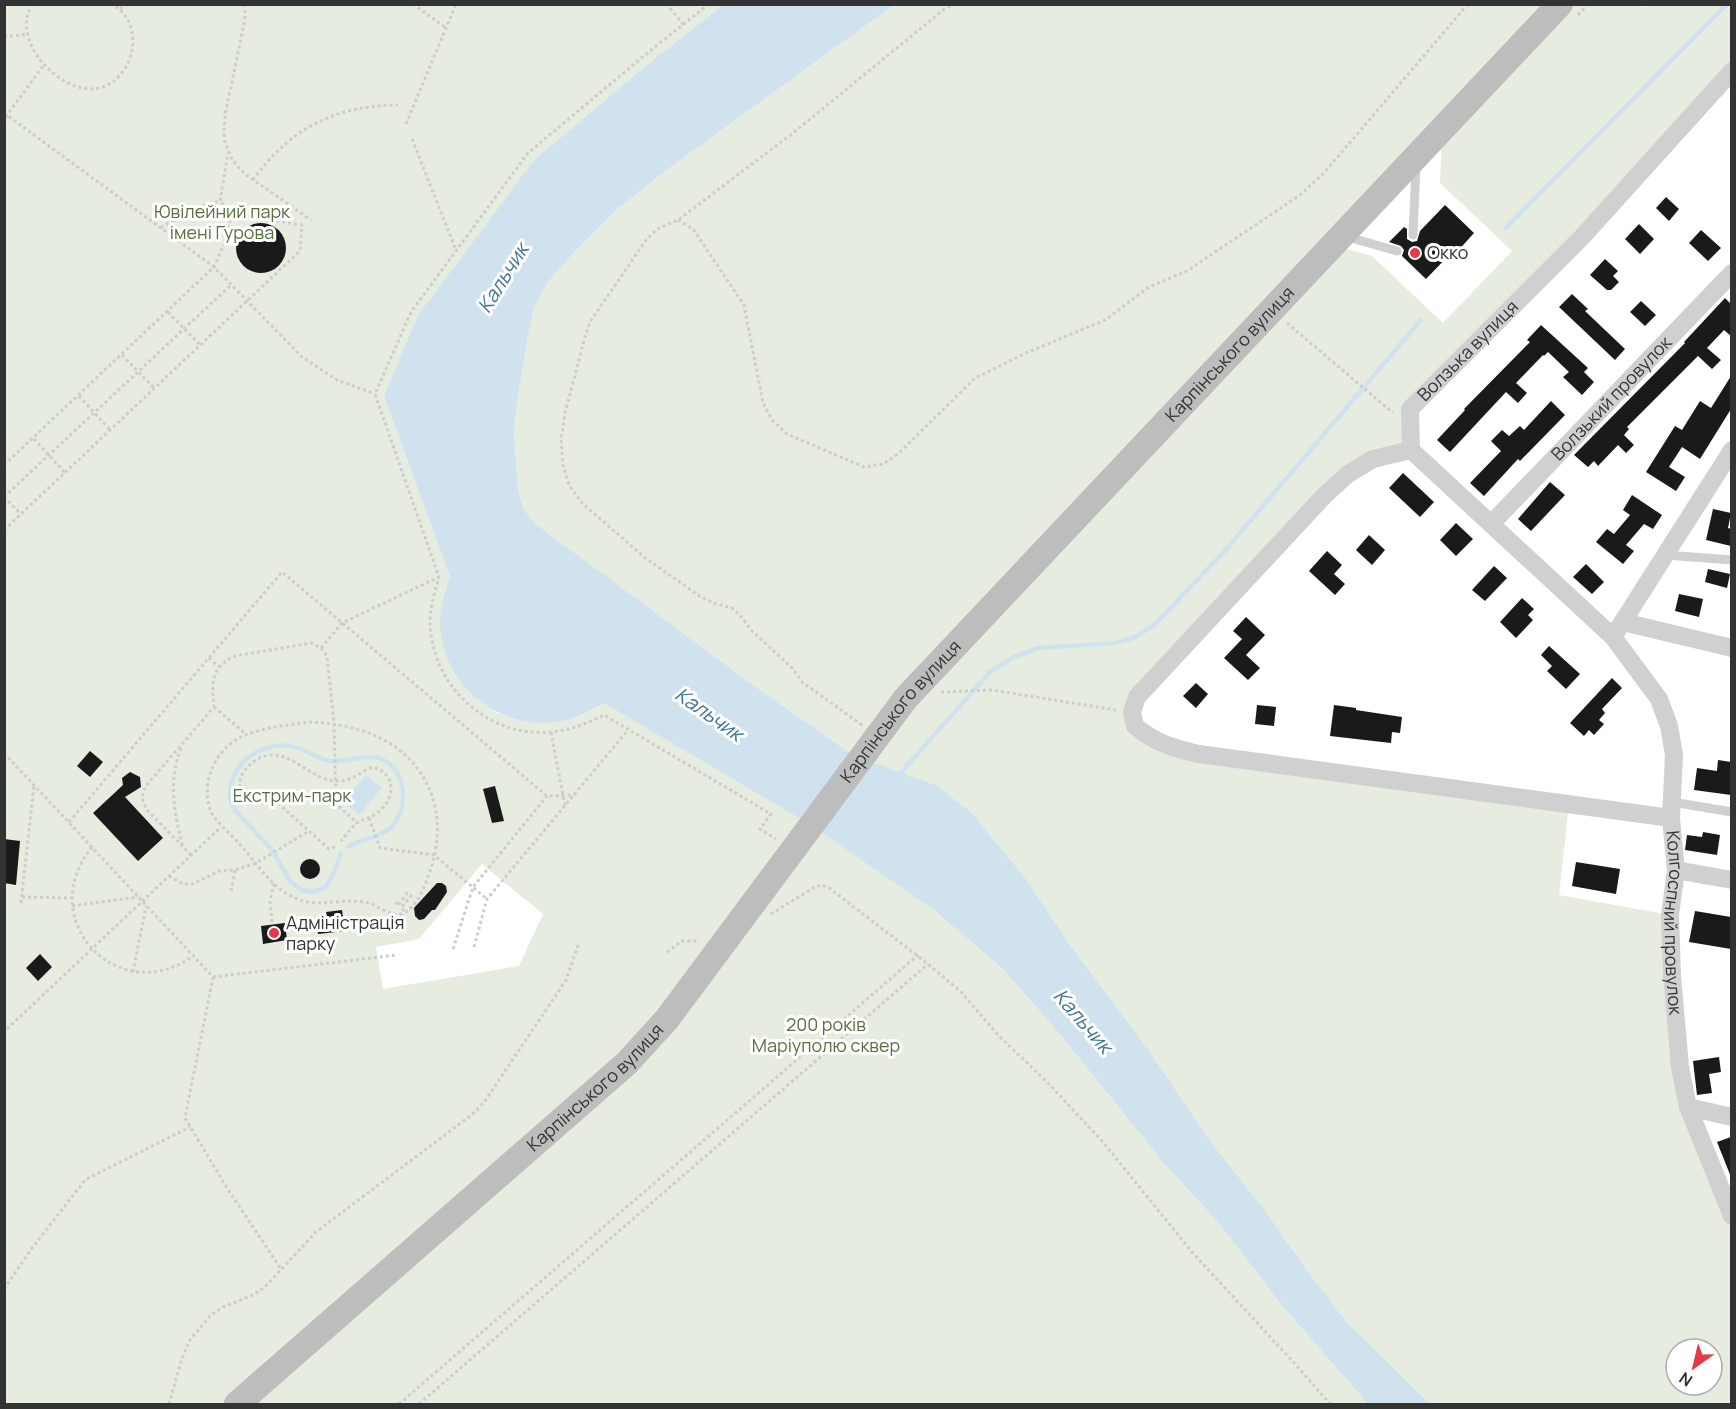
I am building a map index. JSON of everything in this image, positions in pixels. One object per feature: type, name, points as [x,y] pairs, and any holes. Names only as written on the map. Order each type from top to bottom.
[{"type":"street","name":"Карпінського вулиця","points":[[237,1404],[647,1043],[668,1019],[867,737],[1560,4]]},
{"type":"street","name":"Волзька вулиця","points":[[1411,450],[1410,410],[1582,237],[1731,71]]},
{"type":"street","name":"Волзький провулок","points":[[1491,524],[1731,273]]},
{"type":"street","name":"Колгоспний провулок","points":[[1411,450],[1491,524],[1618,630],[1659,699],[1669,726],[1674,755],[1671,810],[1676,870],[1670,915],[1672,975],[1680,1067],[1688,1107],[1731,1216]]},
{"type":"street","points":[[1411,450],[1373,459],[1347,474],[1331,489],[1137,697],[1134,719],[1151,738],[1171,748],[1199,754],[1671,810]]},
{"type":"street","points":[[1731,450],[1618,630],[1731,648]]},
{"type":"street","points":[[1676,870],[1731,880]]},
{"type":"street","points":[[1688,1107],[1731,1117]]},
{"type":"lane","points":[[1413,235],[1416,157]]},
{"type":"lane","points":[[1342,235],[1397,251]]},
{"type":"lane","points":[[1665,555],[1731,560]]},
{"type":"lane","points":[[1671,810],[1731,812]]},
{"type":"path","points":[[33,4],[27,19],[28,34],[34,51],[44,65],[65,81],[88,89],[98,89],[116,80],[128,64],[133,45],[131,25],[120,9],[112,4]]},
{"type":"path","points":[[120,9],[128,4]]},
{"type":"path","points":[[245,4],[245,19],[224,125],[228,152],[238,168],[311,220]]},
{"type":"path","points":[[413,4],[446,28]]},
{"type":"path","points":[[406,124],[456,4]]},
{"type":"path","points":[[666,4],[684,25]]},
{"type":"path","points":[[709,4],[528,153],[411,312],[375,394],[439,577],[432,598],[430,621],[433,644],[440,666],[451,686],[466,703],[495,722],[528,732],[551,732],[579,727],[604,715],[771,814],[760,829],[792,841]]},
{"type":"path","points":[[867,737],[802,682],[793,669],[751,630],[732,608],[712,603],[698,595],[644,557],[582,503],[569,485],[563,465],[561,440],[564,413],[590,322],[645,240],[657,229],[678,220],[793,133],[953,4]]},
{"type":"path","points":[[678,220],[693,230],[744,305],[763,403],[772,420],[787,434],[864,467],[883,464],[898,454],[975,378],[1026,352],[1105,320],[1149,287],[1187,271],[1300,195],[1324,173],[1468,4]]},
{"type":"path","points":[[4,37],[28,34]]},
{"type":"path","points":[[4,123],[6,114],[44,65]]},
{"type":"path","points":[[253,180],[274,153],[315,123],[347,111],[381,105],[398,105]]},
{"type":"path","points":[[6,114],[214,267],[309,362],[337,380],[375,394]]},
{"type":"path","points":[[412,139],[456,250]]},
{"type":"path","points":[[220,201],[228,152]]},
{"type":"path","points":[[161,228],[189,210],[220,201]]},
{"type":"path","points":[[4,530],[300,251],[302,225],[232,214],[220,201]]},
{"type":"path","points":[[4,465],[214,267],[226,240],[232,214]]},
{"type":"path","points":[[21,514],[5,497],[231,285]]},
{"type":"path","points":[[167,311],[200,345]]},
{"type":"path","points":[[1287,323],[1377,399]]},
{"type":"path","points":[[122,354],[154,388]]},
{"type":"path","points":[[78,396],[110,430]]},
{"type":"path","points":[[33,438],[65,473]]},
{"type":"path","points":[[69,822],[282,572],[547,796],[575,795]]},
{"type":"path","points":[[321,648],[342,623],[439,577]]},
{"type":"path","points":[[191,855],[146,809],[142,797],[145,787],[214,707],[213,684],[219,667],[235,656],[311,644],[321,648],[327,656],[334,724],[337,806],[357,823]]},
{"type":"path","points":[[209,658],[219,667]]},
{"type":"path","points":[[939,692],[992,690],[1134,719]]},
{"type":"path","points":[[214,707],[246,734]]},
{"type":"path","points":[[309,722],[334,724],[363,731],[387,741],[408,757],[423,776],[433,795],[438,835],[435,855],[424,886],[406,912],[399,915],[391,914],[366,902],[323,903],[306,901],[290,895],[273,883],[242,846],[221,826],[207,804],[207,783],[218,758],[246,734],[267,728],[309,722]]},
{"type":"path","points":[[474,947],[487,899],[628,730]]},
{"type":"path","points":[[551,732],[565,806]]},
{"type":"path","points":[[183,743],[172,786],[184,848]]},
{"type":"path","points":[[5,753],[213,977]]},
{"type":"path","points":[[335,847],[329,849],[279,804],[255,803],[249,800],[241,789],[241,776],[253,761],[272,755],[285,757],[323,779],[336,781],[356,777],[370,768],[380,770],[387,776],[390,783],[390,797],[382,809],[357,823],[341,841]]},
{"type":"path","points":[[21,903],[34,785]]},
{"type":"path","points":[[453,949],[473,887],[547,796]]},
{"type":"path","points":[[369,818],[378,846],[382,849],[435,855],[487,899]]},
{"type":"path","points":[[7,1029],[221,826]]},
{"type":"path","points":[[169,876],[183,884],[193,884],[219,871],[236,870],[256,863],[309,831]]},
{"type":"path","points":[[92,847],[78,867],[71,898],[78,929],[92,949],[111,964],[133,972],[149,973],[165,970],[180,965],[194,956]]},
{"type":"path","points":[[231,891],[236,870]]},
{"type":"path","points":[[272,922],[270,901],[273,883]]},
{"type":"path","points":[[770,915],[815,887],[828,886],[918,955],[960,992],[998,1035],[1048,1083],[1103,1142],[1191,1251],[1330,1404]]},
{"type":"path","points":[[396,902],[398,906],[407,893],[411,896],[401,908],[406,912]]},
{"type":"path","points":[[22,897],[71,898]]},
{"type":"path","points":[[72,906],[138,897]]},
{"type":"path","points":[[133,972],[146,905]]},
{"type":"path","points":[[169,1404],[182,1358],[190,1340],[211,1315],[265,1287],[316,1232],[474,1113],[485,1101],[567,980],[579,943]]},
{"type":"path","points":[[213,977],[396,955]]},
{"type":"path","points":[[399,1404],[918,955]]},
{"type":"path","points":[[419,1404],[928,964]]},
{"type":"path","points":[[213,977],[185,1118],[225,1185],[281,1269]]},
{"type":"path","points":[[4,1289],[32,1248],[85,1180],[190,1127]]},
{"type":"green space","points":[[1643,4],[1645,7],[1653,4],[1731,5],[1731,71],[1410,409],[1411,450],[1348,474],[1133,712],[1151,738],[1569,804],[1559,895],[1670,915],[1680,1067],[1731,1216],[1731,1404],[1430,1404],[1345,1320],[1269,1216],[1208,1138],[1026,879],[971,812],[936,785],[864,761],[1339,247],[1372,256],[1443,323],[1512,251],[1440,183],[1442,138],[1568,5]]},
{"type":"green space","name":"Ювілейний парк імені Гурова","points":[[5,5],[723,5],[653,60],[535,159],[384,396],[450,577],[443,598],[478,700],[497,713],[518,720],[584,714],[604,703],[805,820],[623,1056],[225,1404],[5,1404]],"holes":[[[482,864],[543,914],[519,966],[383,989],[376,947],[419,939]]]},
{"type":"green space","points":[[894,5],[1551,5],[854,756],[756,687],[537,525],[524,510],[518,489],[514,432],[529,331],[535,306],[548,282],[570,257],[615,211],[668,169]]},
{"type":"green space","name":"200 років Маріуполю сквер","points":[[817,828],[935,911],[1003,969],[1058,1032],[1167,1167],[1218,1222],[1279,1302],[1368,1404],[237,1404],[627,1063]]},
{"type":"water","name":"Кальчик","points":[[723,5],[894,5],[668,169],[615,211],[548,282],[535,306],[517,403],[514,432],[518,489],[524,510],[537,525],[756,687],[854,756],[936,785],[971,812],[1026,879],[1208,1138],[1269,1216],[1345,1320],[1430,1404],[1368,1404],[1279,1302],[1218,1222],[1167,1167],[1058,1032],[1003,969],[935,911],[811,825],[604,703],[562,721],[539,723],[517,719],[496,712],[478,700],[451,666],[443,645],[440,622],[450,577],[384,396],[419,314],[535,159],[653,60]]},
{"type":"water","points":[[366,775],[382,788],[359,815],[343,802]]},
{"type":"building","points":[[1666,197],[1679,209],[1669,221],[1656,208]]},
{"type":"building","points":[[1445,205],[1474,233],[1456,253],[1454,250],[1426,279],[1402,256],[1404,250],[1401,246],[1389,242],[1404,227],[1407,229],[1407,239],[1412,242],[1417,241],[1420,231]]},
{"type":"building","points":[[261,223],[275,227],[282,234],[286,248],[282,262],[275,269],[261,273],[247,269],[240,262],[236,248],[240,234],[247,227]]},
{"type":"building","points":[[1639,224],[1654,239],[1640,254],[1625,239]]},
{"type":"building","points":[[1701,230],[1721,248],[1708,261],[1689,243]]},
{"type":"building","points":[[1605,259],[1618,271],[1613,276],[1619,282],[1611,290],[1607,290],[1590,275]]},
{"type":"building","points":[[1572,294],[1588,309],[1585,311],[1625,349],[1615,360],[1559,307]]},
{"type":"building","points":[[1725,298],[1731,304],[1731,336],[1724,330],[1707,348],[1721,360],[1712,369],[1698,356],[1627,427],[1629,429],[1624,435],[1634,445],[1626,453],[1618,445],[1598,466],[1594,461],[1588,467],[1574,455],[1685,343]]},
{"type":"building","points":[[1641,301],[1656,315],[1645,326],[1630,312]]},
{"type":"building","points":[[1541,325],[1588,368],[1584,372],[1594,382],[1582,395],[1563,377],[1569,372],[1548,352],[1516,383],[1527,393],[1518,403],[1506,392],[1450,452],[1437,440],[1530,342],[1527,340]]},
{"type":"building","points":[[1731,376],[1731,409],[1700,459],[1682,447],[1669,467],[1685,477],[1676,491],[1646,472],[1675,426],[1682,430],[1700,401],[1711,408]]},
{"type":"building","points":[[1551,401],[1565,415],[1520,461],[1518,459],[1484,496],[1470,483],[1501,451],[1491,441],[1502,430],[1509,436],[1520,426],[1524,430]]},
{"type":"building","points":[[1403,473],[1434,502],[1420,517],[1389,488]]},
{"type":"building","points":[[1550,482],[1565,495],[1531,531],[1518,519]]},
{"type":"building","points":[[1632,495],[1662,515],[1653,529],[1644,524],[1626,545],[1634,551],[1623,564],[1596,542],[1607,529],[1614,534],[1630,515],[1623,510]]},
{"type":"building","points":[[1713,509],[1731,513],[1728,528],[1731,529],[1731,546],[1706,540]]},
{"type":"building","points":[[1456,523],[1473,539],[1456,556],[1440,540]]},
{"type":"building","points":[[1369,535],[1385,550],[1372,565],[1356,550]]},
{"type":"building","points":[[1327,551],[1342,565],[1334,574],[1345,584],[1335,595],[1309,571]]},
{"type":"building","points":[[1586,564],[1604,582],[1592,594],[1573,577]]},
{"type":"building","points":[[1494,566],[1507,578],[1485,601],[1472,590]]},
{"type":"building","points":[[1708,569],[1730,574],[1727,588],[1705,582]]},
{"type":"building","points":[[1679,594],[1703,599],[1699,617],[1675,611]]},
{"type":"building","points":[[1522,598],[1534,609],[1528,615],[1533,620],[1516,638],[1500,622]]},
{"type":"building","points":[[1246,617],[1265,635],[1246,655],[1260,668],[1248,680],[1224,658],[1242,639],[1233,631]]},
{"type":"building","points":[[1549,646],[1580,674],[1566,689],[1547,671],[1552,666],[1541,655]]},
{"type":"building","points":[[1612,678],[1622,688],[1602,709],[1605,713],[1599,720],[1604,724],[1594,735],[1589,730],[1584,736],[1570,723]]},
{"type":"building","points":[[1196,683],[1208,694],[1196,708],[1183,696]]},
{"type":"building","points":[[1257,705],[1276,707],[1274,726],[1255,724]]},
{"type":"building","points":[[1334,705],[1402,717],[1400,733],[1392,732],[1391,743],[1330,736]]},
{"type":"building","points":[[90,751],[103,762],[90,777],[77,766]]},
{"type":"building","points":[[1718,760],[1731,762],[1731,795],[1694,790],[1697,768],[1717,771]]},
{"type":"building","points":[[130,772],[140,777],[141,787],[125,797],[163,838],[138,861],[93,813],[123,785],[122,778]]},
{"type":"building","points":[[495,786],[504,821],[492,823],[483,789]]},
{"type":"building","points":[[1703,832],[1720,835],[1717,855],[1685,850],[1687,835],[1702,837]]},
{"type":"building","points":[[4,839],[20,841],[16,885],[4,883]]},
{"type":"building","points":[[310,859],[317,862],[320,869],[317,876],[310,879],[303,876],[300,869],[303,862]]},
{"type":"building","points":[[1576,862],[1620,869],[1616,894],[1572,886]]},
{"type":"building","points":[[437,883],[446,886],[447,892],[435,910],[432,910],[424,919],[419,920],[415,916],[414,908]]},
{"type":"building","points":[[342,910],[345,931],[318,934],[316,918],[327,916],[326,912]]},
{"type":"building","points":[[1695,911],[1731,917],[1731,949],[1689,942]]},
{"type":"building","points":[[285,923],[287,940],[263,944],[261,926]]},
{"type":"building","points":[[40,954],[52,967],[38,981],[26,968]]},
{"type":"building","points":[[1719,1057],[1721,1072],[1709,1074],[1712,1093],[1697,1095],[1693,1061]]},
{"type":"building","points":[[1731,1137],[1731,1177],[1717,1142]]},
{"type":"waterway","points":[[1506,228],[1727,4]]},
{"type":"waterway","points":[[897,777],[990,672],[1014,657],[1038,648],[1116,643],[1135,637],[1154,625],[1223,553],[1421,320]]},
{"type":"waterway","points":[[341,853],[333,875],[325,888],[312,892],[302,890],[291,882],[272,850],[234,809],[230,787],[240,766],[255,753],[282,746],[301,749],[327,760],[375,757],[390,764],[397,772],[403,791],[403,802],[396,822],[385,832],[348,847]]},
{"type":"place","name":"Окко","points":[[1415,253]]},
{"type":"place","name":"Адміністрація парку","points":[[274,933]]},
{"type":"park label","name":"Екстрим-парк","points":[[292,796]]}]
